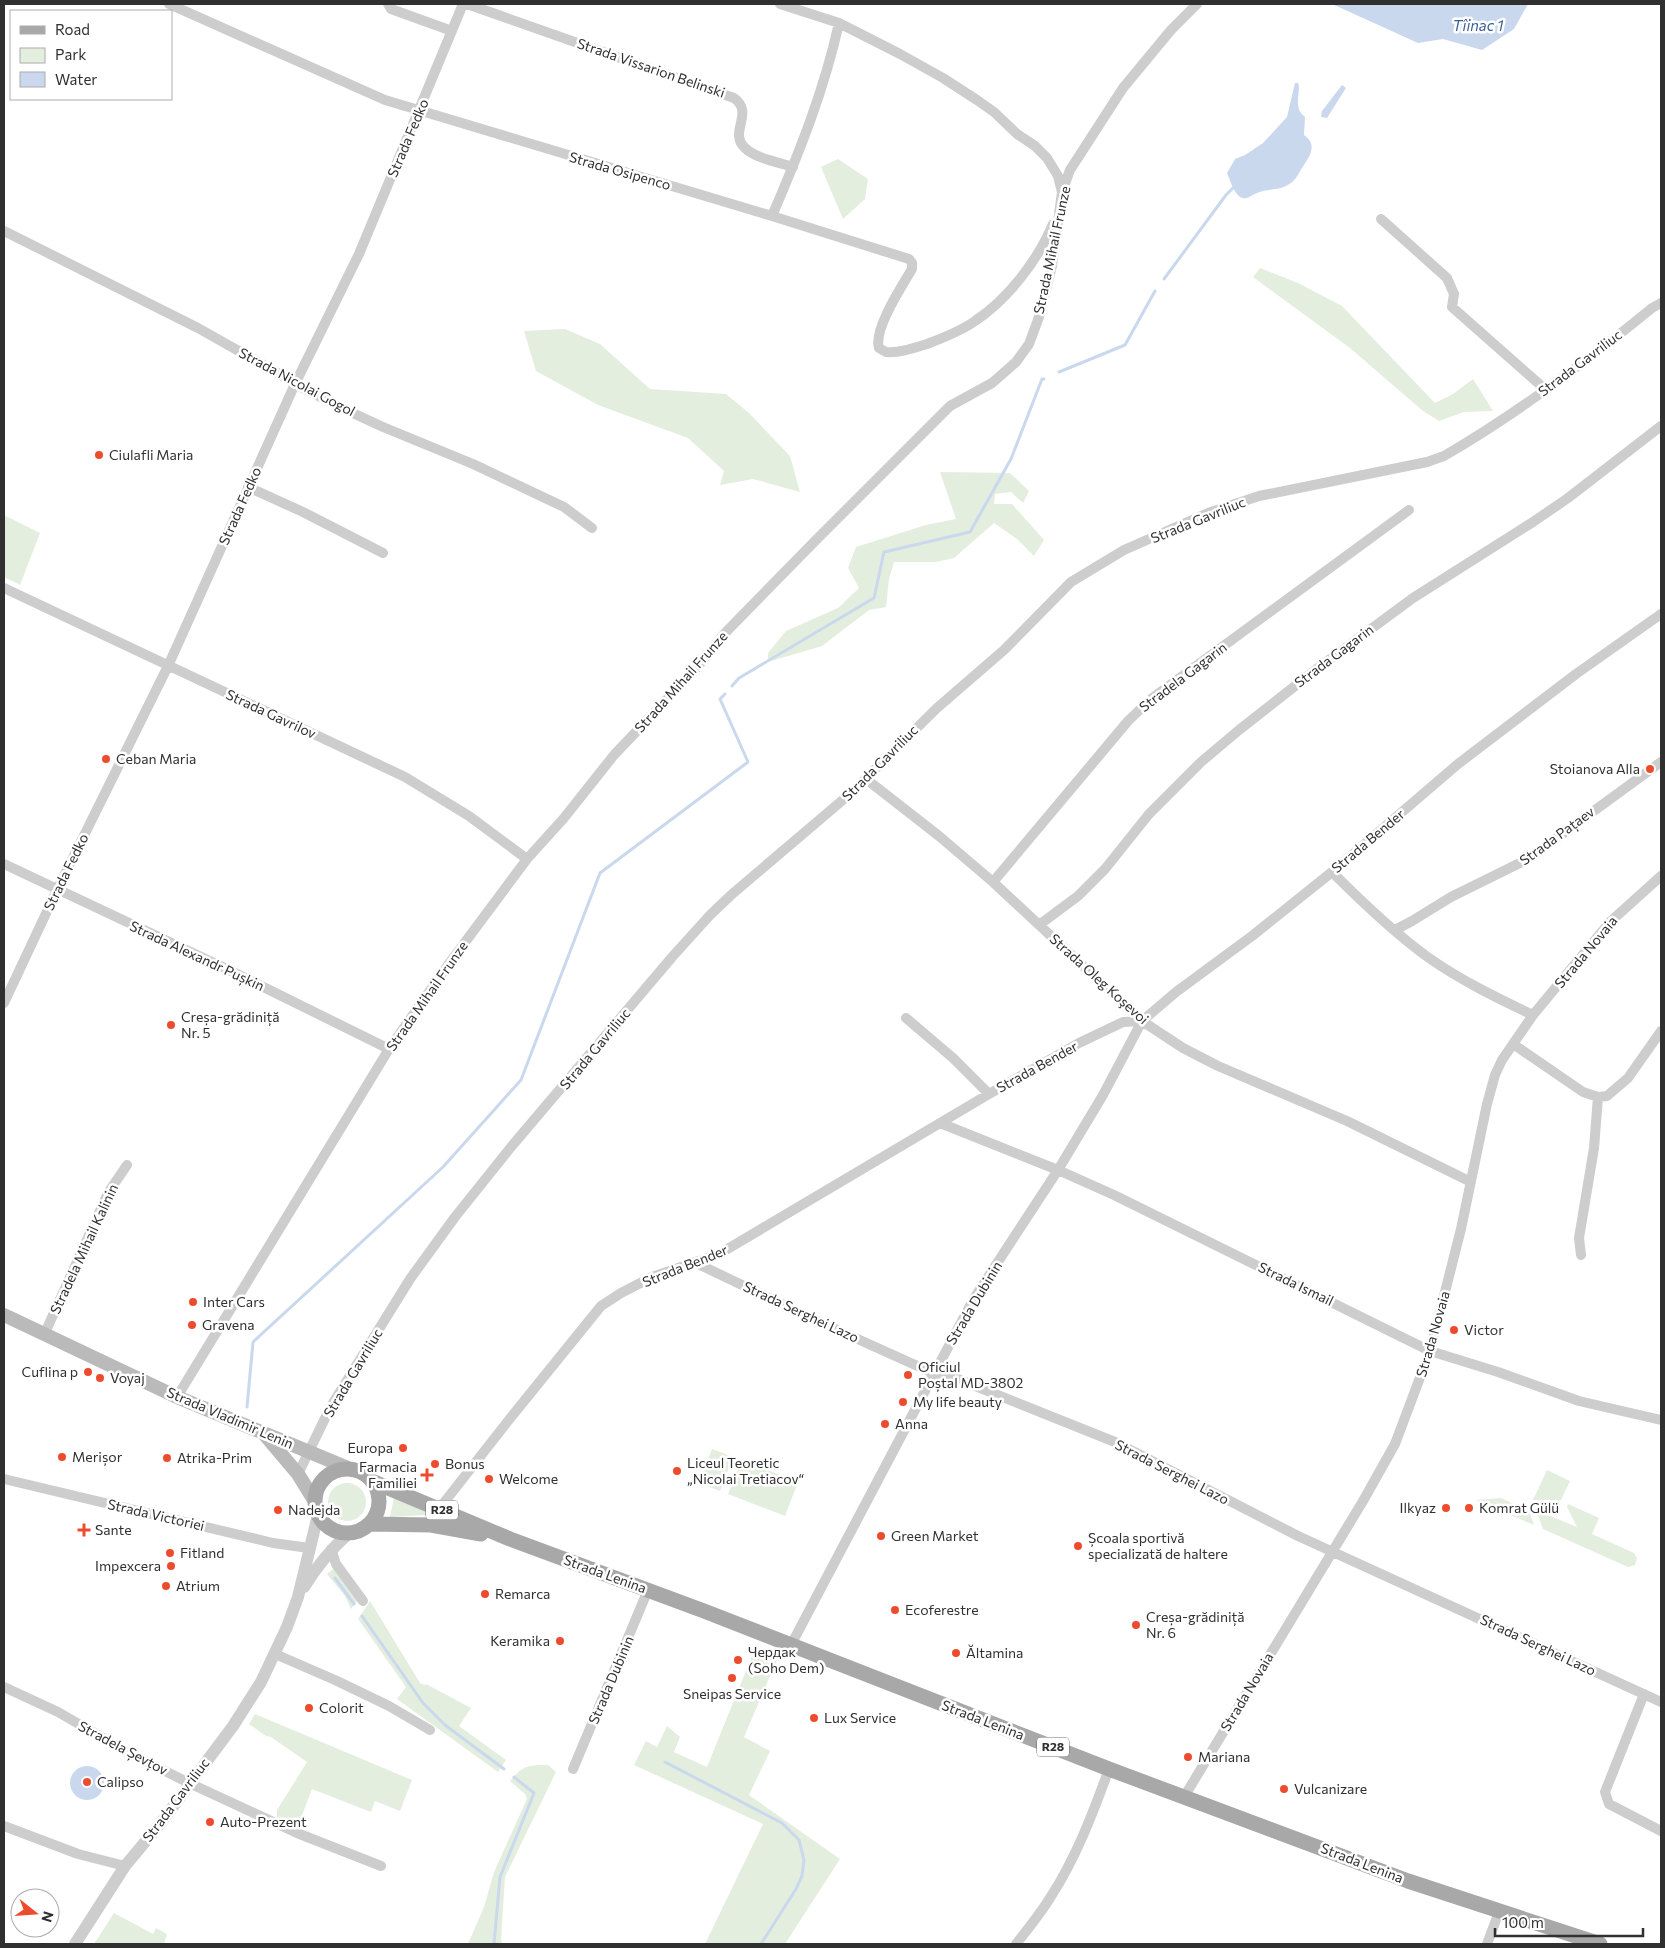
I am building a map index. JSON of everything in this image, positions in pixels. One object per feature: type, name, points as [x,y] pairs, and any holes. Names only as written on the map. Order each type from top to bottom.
[{"type":"main road","name":"Strada Vladimir Lenin","points":[[4,1315],[178,1397],[348,1468]]},
{"type":"main road","points":[[263,1433],[298,1474],[314,1500],[318,1515],[323,1523],[339,1533],[349,1534]]},
{"type":"main road","name":"R28","points":[[348,1468],[363,1472],[374,1482],[510,1539]]},
{"type":"main road","points":[[314,1500],[316,1490],[321,1481],[338,1469],[348,1468]]},
{"type":"main road","points":[[370,1524],[377,1514],[380,1504],[374,1482]]},
{"type":"main road","name":"R28","points":[[349,1534],[364,1529],[370,1524],[432,1525],[510,1539]]},
{"type":"main road","name":"Strada Lenina","points":[[510,1539],[648,1590],[1109,1769],[1408,1881],[1600,1944]]},
{"type":"street","name":"Strada Osipenco","points":[[169,4],[385,100],[419,112],[772,216],[906,258],[911,261],[912,269],[880,330],[878,343],[882,351],[890,353],[912,349],[957,332],[976,321],[1015,283],[1033,260],[1058,212]]},
{"type":"street","points":[[388,4],[391,9],[452,31]]},
{"type":"street","name":"Strada Fedko","points":[[4,1003],[57,890],[168,666],[294,384],[359,254],[463,4]]},
{"type":"street","name":"Strada Vissarion Belinski","points":[[467,4],[734,98],[740,102],[743,109],[739,133],[741,142],[745,147],[751,152],[793,167]]},
{"type":"street","points":[[780,4],[840,23],[943,78],[978,100],[1047,158],[1058,176],[1062,192]]},
{"type":"street","name":"Strada Mihail Frunze","points":[[178,1397],[389,1049],[448,965],[527,859],[564,818],[614,755],[693,672],[726,633],[815,541],[950,406],[992,383],[1016,362],[1029,344],[1039,317],[1052,266],[1062,192],[1070,170],[1123,88],[1171,30],[1198,4]]},
{"type":"street","points":[[772,216],[819,99],[830,66],[840,23]]},
{"type":"street","points":[[1381,219],[1447,278],[1454,294],[1452,307],[1546,390]]},
{"type":"street","name":"Strada Nicolai Gogol","points":[[4,231],[198,328],[294,384],[383,427],[473,464],[564,507],[592,528]]},
{"type":"street","name":"Strada Gavriliuc","points":[[298,1474],[330,1408],[410,1280],[511,1147],[711,914],[866,779],[930,714],[1004,650],[1071,582],[1124,550],[1208,513],[1259,496],[1427,462],[1444,456],[1546,390],[1661,303]]},
{"type":"street","name":"Strada Gagarin","points":[[1039,925],[1078,896],[1105,869],[1149,814],[1201,762],[1239,730],[1405,604],[1540,517],[1661,426]]},
{"type":"street","points":[[248,487],[303,512],[383,553]]},
{"type":"street","name":"Stradela Gagarin","points":[[992,882],[1128,721],[1151,699],[1409,510]]},
{"type":"street","name":"Strada Gavrilov","points":[[4,588],[405,777],[470,816],[527,859]]},
{"type":"street","name":"Strada Bender","points":[[432,1525],[439,1509],[601,1306],[652,1277],[719,1254],[989,1094],[1111,1027],[1123,1022],[1142,1021],[1176,992],[1252,936],[1332,872],[1458,764],[1576,674],[1661,614]]},
{"type":"street","name":"Strada Pațaev","points":[[1395,930],[1451,898],[1528,859],[1661,762]]},
{"type":"street","name":"Strada Oleg Koşevoi","points":[[866,779],[940,836],[1142,1021],[1184,1048],[1218,1066],[1347,1121],[1472,1182]]},
{"type":"street","name":"Strada Alexandr Pușkin","points":[[4,864],[231,971],[389,1049]]},
{"type":"street","points":[[1332,872],[1357,898],[1429,957],[1491,995],[1533,1015]]},
{"type":"street","name":"Strada Novaia","points":[[1184,1797],[1395,1444],[1430,1351],[1472,1182],[1487,1104],[1495,1075],[1502,1060],[1533,1015],[1610,922],[1661,876]]},
{"type":"street","points":[[906,1018],[953,1058],[989,1094]]},
{"type":"street","name":"Strada Dubinin","points":[[791,1645],[973,1300],[1058,1170],[1103,1095],[1142,1021]]},
{"type":"street","points":[[1513,1044],[1584,1092],[1598,1097],[1606,1096],[1628,1078],[1661,1031]]},
{"type":"street","points":[[1581,1255],[1579,1238],[1594,1148],[1598,1097]]},
{"type":"street","name":"Strada Ismail","points":[[940,1123],[1058,1170],[1182,1227],[1430,1351],[1498,1372],[1579,1402],[1661,1420]]},
{"type":"street","name":"Stradela Mihail Kalinin","points":[[44,1335],[108,1193],[127,1165]]},
{"type":"street","name":"Strada Serghei Lazo","points":[[696,1263],[933,1373],[948,1375],[1115,1442],[1298,1536],[1661,1702]]},
{"type":"street","name":"Strada Victoriei","points":[[4,1479],[272,1543],[309,1548]]},
{"type":"street","name":"Strada Gavriliuc","points":[[298,1597],[318,1515]]},
{"type":"street","name":"Strada Gavriliuc","points":[[75,1944],[125,1866],[160,1824],[237,1720],[261,1682],[275,1654],[298,1597],[313,1572],[331,1550],[349,1534]]},
{"type":"street","points":[[331,1550],[336,1564],[363,1601]]},
{"type":"street","name":"Strada Dubinin","points":[[573,1769],[648,1590]]},
{"type":"street","points":[[275,1654],[389,1706],[430,1730]]},
{"type":"street","name":"Stradela Șevțov","points":[[4,1687],[58,1712],[129,1753],[189,1783],[297,1833],[382,1866]]},
{"type":"street","points":[[1644,1694],[1605,1792],[1609,1804],[1661,1831]]},
{"type":"street","points":[[1016,1944],[1050,1898],[1068,1866],[1082,1838],[1109,1769]]},
{"type":"street","points":[[4,1826],[51,1845],[125,1866]]},
{"type":"street","points":[[1488,1944],[1499,1912]]},
{"type":"green space","points":[[838,159],[868,179],[865,199],[843,219],[821,167]]},
{"type":"green space","points":[[1260,268],[1298,283],[1342,306],[1435,403],[1453,394],[1473,379],[1493,411],[1464,412],[1439,421],[1423,411],[1350,348],[1253,277]]},
{"type":"green space","points":[[565,329],[600,344],[650,389],[726,394],[749,413],[790,456],[800,492],[753,479],[720,485],[724,471],[688,438],[598,405],[536,371],[524,331]]},
{"type":"green space","points":[[940,472],[1010,473],[1029,491],[1023,503],[1011,492],[995,494],[994,504],[1012,504],[1044,540],[1034,556],[1017,539],[994,523],[954,558],[936,562],[894,562],[889,579],[886,607],[869,610],[822,646],[768,662],[768,653],[786,631],[838,608],[859,588],[848,568],[856,547],[926,525],[956,519]]},
{"type":"green space","points":[[4,515],[40,533],[20,585],[4,577]]},
{"type":"green space","points":[[712,1449],[733,1457],[720,1491],[699,1483]]},
{"type":"green space","points":[[742,1460],[798,1482],[785,1516],[728,1494]]},
{"type":"green space","points":[[1547,1470],[1570,1481],[1561,1500],[1533,1500]]},
{"type":"green space","points":[[347,1483],[361,1488],[366,1502],[361,1516],[347,1521],[333,1516],[328,1502],[333,1488]]},
{"type":"green space","points":[[394,1497],[427,1511],[426,1515],[390,1517]]},
{"type":"green space","points":[[1501,1498],[1529,1511],[1534,1525],[1476,1500]]},
{"type":"green space","points":[[1568,1504],[1599,1518],[1592,1534],[1634,1553],[1637,1558],[1635,1565],[1628,1567],[1543,1529],[1536,1510],[1577,1527],[1567,1507]]},
{"type":"green space","points":[[334,1568],[357,1601],[351,1609],[345,1596],[327,1574]]},
{"type":"green space","points":[[370,1601],[420,1683],[426,1684],[471,1708],[459,1726],[506,1760],[498,1772],[397,1699],[406,1687],[358,1619]]},
{"type":"green space","points":[[754,1651],[777,1660],[744,1737],[770,1751],[749,1795],[840,1859],[785,1944],[705,1944],[763,1824],[634,1765],[646,1741],[657,1747],[667,1726],[680,1737],[674,1752],[707,1767]]},
{"type":"green space","points":[[255,1714],[412,1780],[400,1811],[375,1801],[371,1812],[312,1789],[297,1828],[277,1820],[277,1810],[307,1762],[249,1724]]},
{"type":"green space","points":[[538,1765],[548,1765],[556,1772],[505,1877],[502,1944],[468,1944],[484,1907],[494,1872],[527,1799],[525,1794],[510,1781],[522,1769]]},
{"type":"green space","points":[[114,1913],[153,1934],[156,1928],[167,1934],[164,1944],[94,1944]]},
{"type":"water","name":"Tîinac 1","points":[[1332,4],[1528,4],[1514,29],[1482,50],[1443,39],[1418,43]]},
{"type":"water","points":[[1295,83],[1298,83],[1299,86],[1298,107],[1305,117],[1304,135],[1312,146],[1309,157],[1296,178],[1288,185],[1242,198],[1234,189],[1227,173],[1235,159],[1263,143],[1287,117]]},
{"type":"water","points":[[1342,85],[1346,88],[1327,118],[1321,117],[1322,111]]},
{"type":"water","name":"Calipso","points":[[87,1766],[94,1767],[99,1771],[103,1776],[103,1790],[99,1795],[94,1799],[87,1800],[80,1799],[75,1795],[71,1790],[70,1783],[71,1776],[75,1771],[80,1767]]},
{"type":"waterway","points":[[1164,279],[1226,195],[1235,186]]},
{"type":"waterway","points":[[1059,372],[1125,345],[1155,291]]},
{"type":"waterway","points":[[732,686],[739,678],[874,598],[884,552],[970,532],[1011,459],[1042,379],[1044,379]]},
{"type":"waterway","points":[[247,1407],[253,1342],[443,1167],[521,1080],[600,873],[748,762],[720,699],[725,694]]},
{"type":"waterway","points":[[335,1578],[354,1604]]},
{"type":"waterway","points":[[362,1616],[423,1703],[445,1725],[504,1769]]},
{"type":"waterway","points":[[665,1762],[782,1823],[799,1840],[804,1860],[802,1876],[796,1889],[761,1944]]},
{"type":"waterway","points":[[494,1944],[500,1877],[534,1793],[514,1777]]},
{"type":"place","name":"Ciulafli Maria","points":[[99,455]]},
{"type":"place","name":"Ceban Maria","points":[[106,759]]},
{"type":"place","name":"Stoianova Alla","points":[[1650,769]]},
{"type":"place","name":"Creșa-grădiniță Nr. 5","points":[[171,1025]]},
{"type":"place","name":"Inter Cars","points":[[193,1302]]},
{"type":"place","name":"Gravena","points":[[192,1325]]},
{"type":"place","name":"Victor","points":[[1454,1330]]},
{"type":"place","name":"Cuflina p","points":[[88,1372]]},
{"type":"place","name":"Oficiul Poștal MD-3802","points":[[908,1375]]},
{"type":"place","name":"Voyaj","points":[[100,1378]]},
{"type":"place","name":"My life beauty","points":[[903,1402]]},
{"type":"place","name":"Anna","points":[[885,1424]]},
{"type":"place","name":"Europa","points":[[403,1448]]},
{"type":"place","name":"Merișor","points":[[62,1457]]},
{"type":"place","name":"Atrika-Prim","points":[[167,1458]]},
{"type":"place","name":"Bonus","points":[[435,1464]]},
{"type":"place","name":"Liceul Teoretic „Nicolai Tretiacov“","points":[[677,1471]]},
{"type":"place","name":"Farmacia Familiei","points":[[427,1475]]},
{"type":"place","name":"Welcome","points":[[489,1479]]},
{"type":"place","name":"Ilkyaz","points":[[1446,1508]]},
{"type":"place","name":"Komrat Gülü","points":[[1469,1508]]},
{"type":"place","name":"Nadejda","points":[[278,1510]]},
{"type":"place","name":"Sante","points":[[84,1530]]},
{"type":"place","name":"Green Market","points":[[881,1536]]},
{"type":"place","name":"Școala sportivă specializată de haltere","points":[[1078,1546]]},
{"type":"place","name":"Fitland","points":[[170,1553]]},
{"type":"place","name":"Impexcera","points":[[171,1566]]},
{"type":"place","name":"Atrium","points":[[166,1586]]},
{"type":"place","name":"Remarca","points":[[485,1594]]},
{"type":"place","name":"Ecoferestre","points":[[895,1610]]},
{"type":"place","name":"Creșa-grădiniță Nr. 6","points":[[1136,1625]]},
{"type":"place","name":"Keramika","points":[[560,1641]]},
{"type":"place","name":"Ăltamina","points":[[956,1653]]},
{"type":"place","name":"Чердак (Soho Dem)","points":[[738,1660]]},
{"type":"place","name":"Sneipas Service","points":[[732,1678]]},
{"type":"place","name":"Colorit","points":[[309,1708]]},
{"type":"place","name":"Lux Service","points":[[814,1718]]},
{"type":"place","name":"Mariana","points":[[1188,1757]]},
{"type":"place","name":"Calipso","points":[[87,1782]]},
{"type":"place","name":"Vulcanizare","points":[[1284,1789]]},
{"type":"place","name":"Auto-Prezent","points":[[210,1822]]}]
